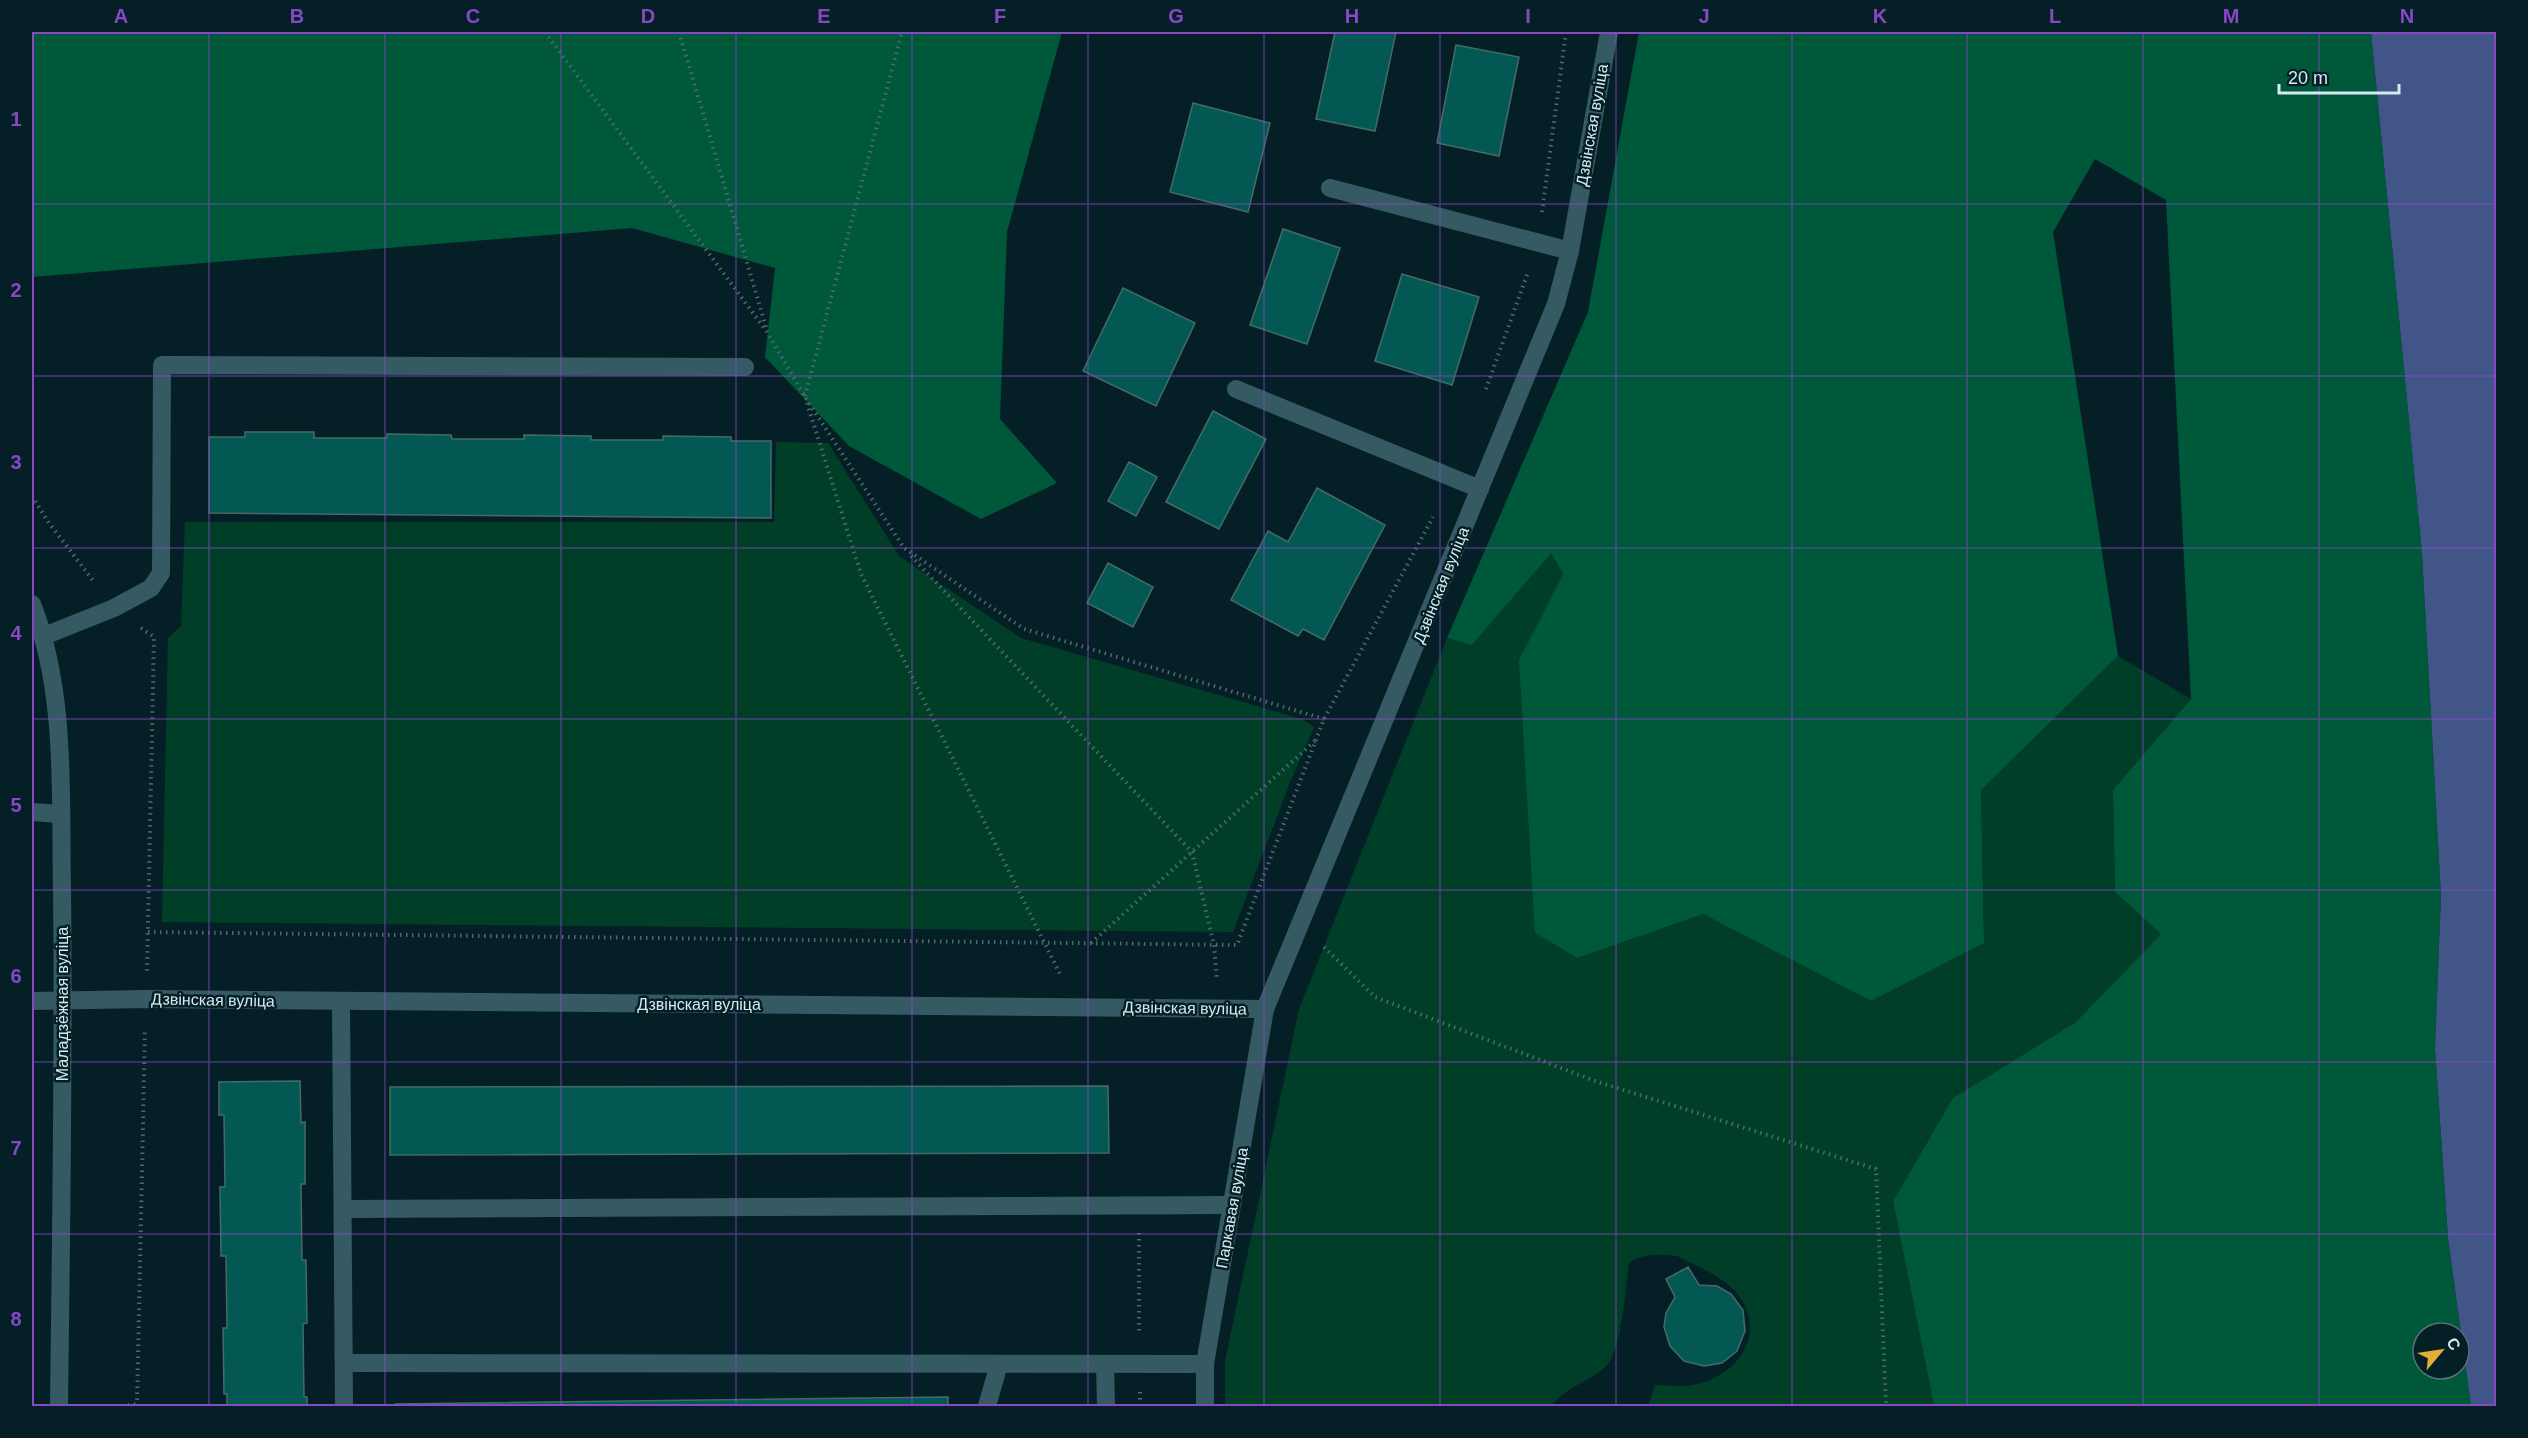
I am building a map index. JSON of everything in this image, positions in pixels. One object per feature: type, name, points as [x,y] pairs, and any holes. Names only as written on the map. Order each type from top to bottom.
[{"type":"street","name":"Дзвінская вуліца","points":[[32,1001],[1265,1010],[1556,304],[1570,251],[1609,32]]},
{"type":"street","points":[[1330,188],[1570,251]]},
{"type":"street","points":[[44,636],[114,608],[151,588],[161,573],[162,365],[745,368]]},
{"type":"street","points":[[1236,389],[1480,489]]},
{"type":"street","name":"Маладзёжная вуліца","points":[[32,604],[44,636],[57,721],[63,1000],[59,1407]]},
{"type":"street","points":[[32,812],[60,814]]},
{"type":"street","points":[[340,1002],[344,1407]]},
{"type":"street","name":"Паркавая вуліца","points":[[1205,1407],[1205,1364],[1265,1010]]},
{"type":"street","points":[[343,1209],[1232,1205]]},
{"type":"street","points":[[344,1363],[1205,1364]]},
{"type":"street","points":[[987,1407],[999,1364]]},
{"type":"street","points":[[1105,1364],[1106,1407]]},
{"type":"path","points":[[545,32],[767,332],[805,397],[904,548],[1192,852],[1214,945],[1219,1009]]},
{"type":"path","points":[[679,32],[767,332]]},
{"type":"path","points":[[902,32],[805,397],[861,574],[1075,1007]]},
{"type":"path","points":[[1482,400],[1538,243],[1566,32]]},
{"type":"path","points":[[148,932],[1237,945],[1324,719],[1453,479]]},
{"type":"path","points":[[32,496],[50,524],[114,608]]},
{"type":"path","points":[[904,548],[1024,629],[1324,719]]},
{"type":"path","points":[[1089,944],[1315,741]]},
{"type":"path","points":[[1301,925],[1375,997],[1595,1081],[1876,1169],[1886,1407]]},
{"type":"path","points":[[1138,1205],[1140,1407]]},
{"type":"path","points":[[122,1407],[137,1404]]},
{"type":"green space","points":[[32,32],[1062,32],[1007,232],[1000,419],[1057,483],[981,519],[849,446],[765,357],[775,268],[632,228],[32,277]]},
{"type":"green space","points":[[1639,32],[2371,32],[2422,553],[2441,895],[2435,1048],[2448,1238],[2459,1321],[2411,1321],[2411,1381],[2468,1381],[2471,1406],[1934,1406],[1893,1201],[1953,1098],[2076,1022],[2161,934],[2115,892],[2113,790],[2191,699],[2166,200],[2095,159],[2053,232],[2118,656],[1981,790],[1984,943],[1871,1001],[1703,914],[1578,958],[1535,933],[1519,660],[1563,574],[1551,553],[1472,645],[1447,638],[1588,312]]},
{"type":"green space","points":[[776,442],[828,443],[899,556],[1021,638],[1302,719],[1314,727],[1289,785],[1233,932],[162,922],[168,638],[181,626],[185,522],[774,522]]},
{"type":"green space","points":[[1550,552],[1563,574],[1519,660],[1578,958],[1703,914],[1871,1001],[1984,929],[1981,790],[2118,656],[2191,699],[2113,790],[2115,892],[2161,934],[2076,1022],[1953,1098],[1893,1201],[1934,1406],[1648,1406],[1655,1385],[1692,1385],[1708,1381],[1723,1373],[1744,1351],[1749,1337],[1750,1322],[1746,1307],[1736,1292],[1724,1281],[1677,1256],[1658,1255],[1640,1257],[1629,1263],[1620,1331],[1613,1356],[1608,1364],[1557,1399],[1552,1406],[1225,1406],[1225,1361],[1299,1009],[1447,638],[1472,645]]},
{"type":"water","points":[[2371,32],[2496,32],[2496,1406],[2471,1406],[2468,1381],[2471,1381],[2471,1321],[2459,1321],[2448,1238],[2435,1048],[2441,895],[2422,553]]},
{"type":"building","points":[[1335,32],[1396,32],[1375,131],[1316,119]]},
{"type":"building","points":[[1456,45],[1519,57],[1499,156],[1437,143]]},
{"type":"building","points":[[1193,103],[1270,123],[1248,212],[1170,192]]},
{"type":"building","points":[[1283,229],[1340,248],[1307,344],[1250,325]]},
{"type":"building","points":[[1402,274],[1479,297],[1452,385],[1375,361]]},
{"type":"building","points":[[1123,288],[1195,323],[1156,406],[1083,371]]},
{"type":"building","points":[[1213,411],[1266,439],[1219,529],[1166,502]]},
{"type":"building","points":[[245,432],[314,432],[314,438],[387,438],[387,434],[451,435],[452,439],[524,439],[524,435],[591,436],[591,440],[663,440],[663,436],[731,437],[731,441],[771,441],[771,518],[209,513],[209,437],[245,437]]},
{"type":"building","points":[[1129,462],[1157,477],[1136,516],[1108,501]]},
{"type":"building","points":[[1317,488],[1385,525],[1324,640],[1303,629],[1298,636],[1231,600],[1268,531],[1288,542]]},
{"type":"building","points":[[1108,563],[1153,587],[1133,627],[1087,603]]},
{"type":"building","points":[[300,1081],[301,1123],[305,1122],[305,1184],[301,1184],[302,1260],[306,1260],[307,1323],[303,1324],[304,1397],[307,1397],[307,1406],[227,1406],[227,1394],[224,1394],[223,1328],[227,1328],[226,1256],[221,1256],[220,1187],[225,1187],[224,1115],[219,1115],[219,1082]]},
{"type":"building","points":[[1108,1086],[1109,1153],[390,1155],[390,1087]]},
{"type":"building","points":[[1688,1267],[1699,1285],[1717,1286],[1731,1294],[1743,1310],[1745,1331],[1737,1351],[1722,1363],[1704,1366],[1684,1361],[1670,1346],[1664,1327],[1666,1313],[1675,1297],[1666,1279]]},
{"type":"building","points":[[948,1397],[948,1406],[395,1406],[395,1404]]}]
